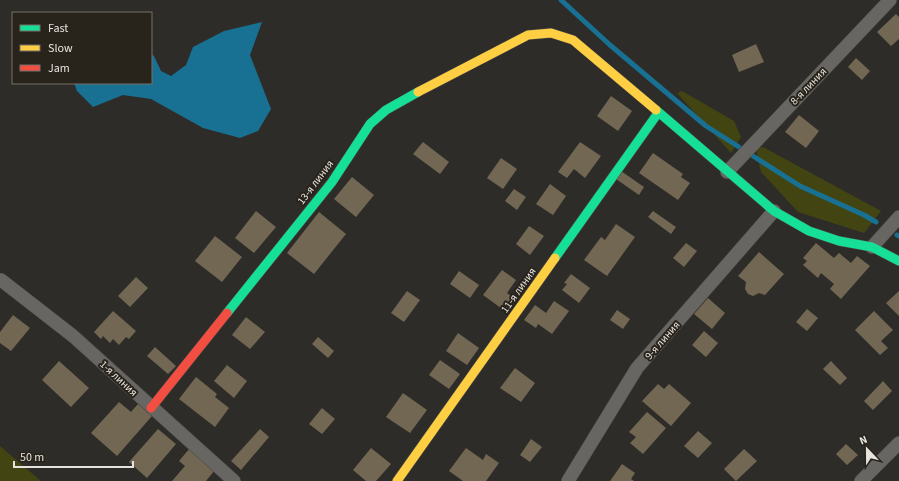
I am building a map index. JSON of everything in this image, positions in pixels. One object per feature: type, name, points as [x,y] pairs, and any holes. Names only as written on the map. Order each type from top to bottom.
[{"type":"street","name":"8-я линия","points":[[727,172],[890,0]]},
{"type":"street","name":"13-я линия","points":[[151,408],[332,182],[370,124],[386,110],[402,100],[528,35],[545,32],[558,34],[572,40],[658,113]]},
{"type":"street","points":[[658,113],[774,211],[809,231],[839,241],[872,247],[899,261]]},
{"type":"street","name":"11-я линия","points":[[397,481],[658,113]]},
{"type":"street","name":"9-я линия","points":[[568,481],[637,368],[774,211]]},
{"type":"street","points":[[872,247],[899,217]]},
{"type":"street","name":"1-я линия","points":[[1,280],[73,336],[151,408],[234,481]]},
{"type":"street","points":[[861,481],[899,443]]},
{"type":"green space","points":[[682,91],[734,121],[741,137],[731,153],[677,93]]},
{"type":"green space","points":[[763,147],[881,211],[864,233],[798,212],[761,172],[756,149]]},
{"type":"green space","points":[[0,446],[41,481],[0,481]]},
{"type":"water","points":[[262,22],[250,55],[271,109],[258,131],[240,138],[203,128],[151,99],[123,95],[93,107],[77,91],[74,84],[152,84],[152,55],[161,71],[171,76],[186,65],[193,47],[224,31]]},
{"type":"building","points":[[896,14],[899,17],[899,39],[891,46],[877,32]]},
{"type":"building","points":[[756,44],[764,62],[739,72],[732,55]]},
{"type":"building","points":[[856,58],[870,71],[862,80],[848,67]]},
{"type":"building","points":[[611,96],[632,111],[618,131],[597,116]]},
{"type":"building","points":[[799,115],[819,131],[806,148],[785,132]]},
{"type":"building","points":[[423,142],[449,162],[440,174],[413,154]]},
{"type":"building","points":[[580,142],[601,156],[585,178],[574,169],[567,178],[558,172]]},
{"type":"building","points":[[653,153],[683,174],[681,177],[690,183],[678,200],[639,173]]},
{"type":"building","points":[[501,158],[517,169],[503,189],[487,178]]},
{"type":"building","points":[[621,171],[644,187],[639,195],[616,179]]},
{"type":"building","points":[[352,177],[374,195],[356,217],[334,199]]},
{"type":"building","points":[[550,184],[566,196],[553,215],[536,204]]},
{"type":"building","points":[[514,189],[526,197],[517,210],[505,201]]},
{"type":"building","points":[[256,211],[276,227],[254,253],[235,238]]},
{"type":"building","points":[[653,211],[676,227],[671,234],[648,217]]},
{"type":"building","points":[[319,212],[346,234],[314,274],[287,253]]},
{"type":"building","points":[[616,224],[635,237],[607,276],[584,260],[601,237],[605,240]]},
{"type":"building","points":[[529,226],[544,236],[530,255],[516,244]]},
{"type":"building","points":[[215,236],[242,257],[222,282],[195,261]]},
{"type":"building","points":[[686,243],[697,251],[684,267],[673,258]]},
{"type":"building","points":[[816,243],[834,258],[839,253],[851,263],[857,256],[870,266],[841,299],[830,289],[834,284],[821,273],[818,278],[803,265],[807,261],[803,258]]},
{"type":"building","points":[[759,252],[784,274],[765,295],[759,293],[753,296],[748,294],[745,289],[746,282],[738,276]]},
{"type":"building","points":[[502,270],[516,280],[507,293],[514,298],[505,311],[483,295]]},
{"type":"building","points":[[459,271],[479,285],[470,298],[450,284]]},
{"type":"building","points":[[571,274],[590,288],[579,303],[562,290],[567,284],[564,283]]},
{"type":"building","points":[[136,277],[148,288],[130,307],[118,296]]},
{"type":"building","points":[[407,291],[420,300],[404,322],[391,313]]},
{"type":"building","points":[[899,291],[899,316],[886,303]]},
{"type":"building","points":[[708,298],[725,313],[712,329],[694,314]]},
{"type":"building","points":[[554,301],[569,311],[552,334],[538,324],[536,328],[524,320],[535,305],[546,313]]},
{"type":"building","points":[[807,309],[818,318],[807,331],[796,322]]},
{"type":"building","points":[[617,310],[630,319],[623,329],[610,320]]},
{"type":"building","points":[[113,311],[136,331],[129,339],[126,337],[119,345],[113,339],[110,343],[103,336],[101,339],[94,332]]},
{"type":"building","points":[[874,311],[893,330],[881,341],[888,348],[880,355],[855,330]]},
{"type":"building","points":[[13,315],[30,328],[11,351],[0,343],[0,332]]},
{"type":"building","points":[[246,317],[265,332],[250,349],[232,335]]},
{"type":"building","points":[[704,331],[718,343],[706,357],[692,345]]},
{"type":"building","points":[[458,333],[479,348],[467,365],[446,351]]},
{"type":"building","points":[[318,337],[334,351],[328,358],[312,344]]},
{"type":"building","points":[[155,347],[176,366],[168,374],[147,356]]},
{"type":"building","points":[[440,360],[460,374],[449,389],[429,375]]},
{"type":"building","points":[[59,361],[89,388],[71,407],[42,380]]},
{"type":"building","points":[[831,361],[847,378],[840,385],[823,369]]},
{"type":"building","points":[[227,365],[247,381],[234,398],[214,381]]},
{"type":"building","points":[[515,368],[535,383],[521,402],[500,388]]},
{"type":"building","points":[[196,377],[217,394],[215,397],[229,408],[215,427],[179,399]]},
{"type":"building","points":[[883,381],[892,391],[873,410],[864,401]]},
{"type":"building","points":[[658,384],[664,389],[669,384],[691,403],[671,426],[642,401]]},
{"type":"building","points":[[403,393],[427,410],[410,433],[386,417]]},
{"type":"building","points":[[119,402],[131,412],[138,404],[152,416],[117,456],[91,433]]},
{"type":"building","points":[[322,408],[335,419],[322,434],[309,424]]},
{"type":"building","points":[[647,412],[666,428],[643,454],[630,443],[636,437],[629,432]]},
{"type":"building","points":[[158,429],[176,444],[147,478],[129,462]]},
{"type":"building","points":[[260,429],[269,437],[241,470],[231,461]]},
{"type":"building","points":[[698,431],[712,443],[698,458],[684,446]]},
{"type":"building","points":[[531,439],[542,447],[530,462],[520,455]]},
{"type":"building","points":[[846,444],[858,455],[847,465],[836,454]]},
{"type":"building","points":[[190,448],[215,470],[206,481],[172,481],[185,466],[179,461]]},
{"type":"building","points":[[371,448],[391,464],[376,481],[366,481],[353,470]]},
{"type":"building","points":[[466,448],[483,460],[486,454],[499,463],[486,481],[463,481],[449,471]]},
{"type":"building","points":[[744,449],[757,461],[736,481],[724,469]]},
{"type":"building","points":[[622,464],[635,473],[631,479],[634,481],[610,481]]},
{"type":"waterway","points":[[561,0],[610,45],[706,126],[739,147]]},
{"type":"waterway","points":[[753,156],[800,186],[876,222]]},
{"type":"traffic: fast","points":[[227,313],[332,182],[370,124],[386,110],[418,92]]},
{"type":"traffic: fast","points":[[656,110],[774,211],[809,231],[839,241],[872,247],[899,261]]},
{"type":"traffic: fast","points":[[555,258],[658,113]]},
{"type":"traffic: slow","points":[[418,92],[528,35],[551,33],[573,40],[656,110]]},
{"type":"traffic: slow","points":[[397,481],[555,258]]},
{"type":"traffic: jam","points":[[151,408],[227,313]]}]
